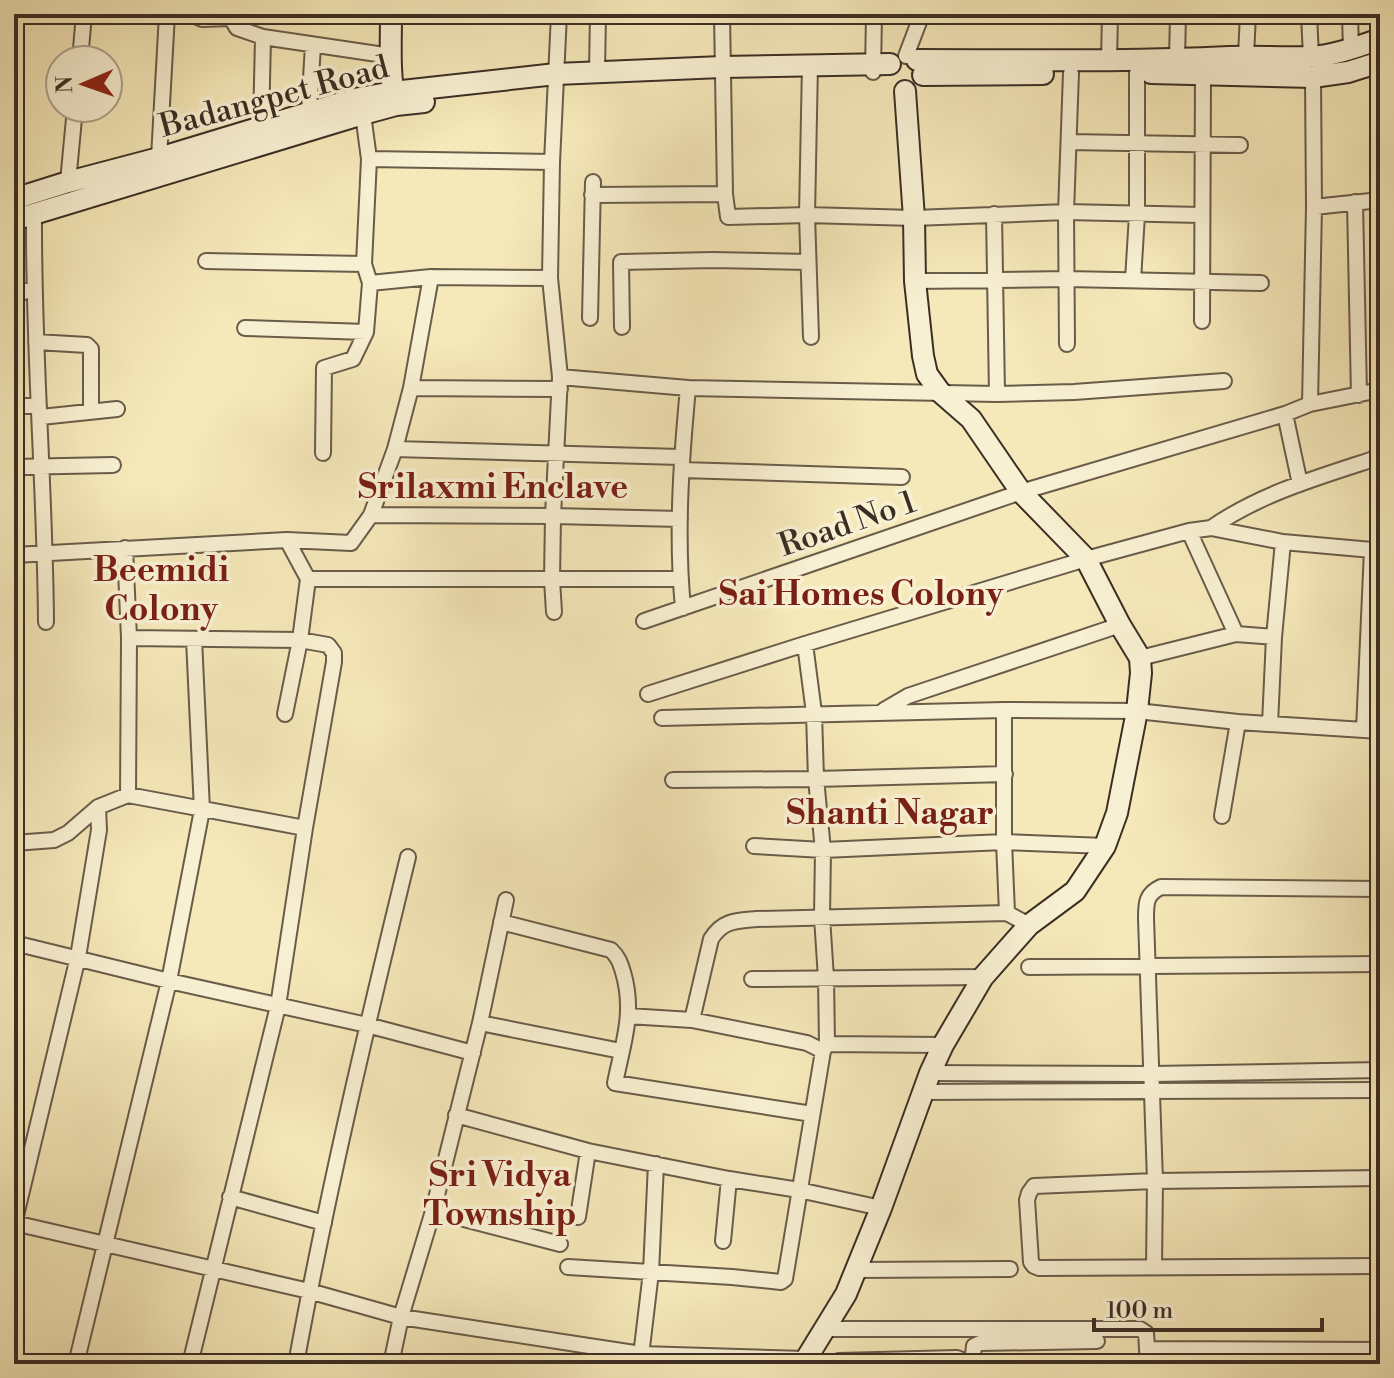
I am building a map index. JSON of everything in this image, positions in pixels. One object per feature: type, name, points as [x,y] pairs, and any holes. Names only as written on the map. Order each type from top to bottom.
[{"type":"main road","points":[[391,14],[394,99]]},
{"type":"main road","name":"Badangpet Road","points":[[895,66],[1071,73],[1203,73],[1312,67],[1380,39]]},
{"type":"main road","name":"Badangpet Road","points":[[14,199],[354,99],[394,99],[597,71],[810,69],[1246,56],[1348,72],[1380,62]]},
{"type":"main road","points":[[804,1362],[846,1294],[943,1045],[983,977],[1029,925],[1075,891],[1105,846],[1117,813],[1137,711],[1141,673],[1140,658],[1086,559],[1021,492],[971,419],[940,392],[927,374],[915,281],[905,91],[919,85],[895,66]]},
{"type":"main road","name":"Badangpet Road","points":[[556,79],[722,71]]},
{"type":"main road","name":"Badangpet Road","points":[[24,217],[363,114],[394,99]]},
{"type":"street","points":[[81,44],[84,14]]},
{"type":"street","points":[[159,158],[167,14]]},
{"type":"street","points":[[191,14],[202,19],[231,16],[237,28],[263,37],[391,56]]},
{"type":"street","points":[[554,612],[553,516],[560,383],[550,278],[559,14]]},
{"type":"street","points":[[597,71],[598,14]]},
{"type":"street","points":[[722,14],[728,217],[807,215],[914,218],[1066,212],[1201,215]]},
{"type":"street","points":[[874,14],[895,66]]},
{"type":"street","points":[[895,66],[922,14]]},
{"type":"street","points":[[1109,61],[1110,14]]},
{"type":"street","points":[[1177,59],[1178,14]]},
{"type":"street","points":[[1246,56],[1248,14]]},
{"type":"street","points":[[1309,14],[1314,207],[1310,404]]},
{"type":"street","points":[[1350,14],[1351,50]]},
{"type":"street","points":[[261,127],[263,37]]},
{"type":"street","points":[[309,112],[313,45]]},
{"type":"street","points":[[810,69],[807,215],[811,337]]},
{"type":"street","points":[[1067,344],[1066,212],[1071,73]]},
{"type":"street","points":[[1133,280],[1137,215],[1137,73]]},
{"type":"street","points":[[1202,321],[1203,73]]},
{"type":"street","points":[[323,453],[324,368],[353,359],[366,332],[370,283],[364,264],[369,159],[363,114]]},
{"type":"street","points":[[68,182],[73,124]]},
{"type":"street","points":[[1069,142],[1240,145]]},
{"type":"street","points":[[369,159],[552,162]]},
{"type":"street","points":[[590,318],[593,188],[725,194]]},
{"type":"street","points":[[1314,207],[1380,200]]},
{"type":"street","points":[[1355,202],[1359,395]]},
{"type":"street","points":[[994,214],[997,394]]},
{"type":"street","points":[[24,217],[33,289],[40,412],[46,622]]},
{"type":"street","points":[[206,261],[364,264]]},
{"type":"street","points":[[622,327],[621,262],[808,262]]},
{"type":"street","points":[[370,283],[431,277],[550,278]]},
{"type":"street","points":[[14,555],[287,540],[351,543],[371,515],[395,449],[411,388],[431,277]]},
{"type":"street","points":[[915,281],[1067,279],[1261,283]]},
{"type":"street","points":[[14,295],[33,289]]},
{"type":"street","points":[[245,328],[366,332]]},
{"type":"street","points":[[36,342],[90,346],[91,412]]},
{"type":"street","points":[[411,388],[560,383],[997,394],[1074,392],[1224,381]]},
{"type":"street","points":[[683,608],[680,519],[688,388]]},
{"type":"street","name":"Road No 1","points":[[644,621],[1021,492],[1310,404],[1380,391]]},
{"type":"street","points":[[14,406],[40,412],[117,409]]},
{"type":"street","points":[[1285,414],[1300,484]]},
{"type":"street","points":[[395,449],[558,454],[902,477]]},
{"type":"street","points":[[1211,528],[1234,512],[1300,484],[1380,457]]},
{"type":"street","points":[[14,467],[113,465]]},
{"type":"street","points":[[371,515],[680,519]]},
{"type":"street","points":[[648,694],[1086,559],[1211,528],[1283,542],[1376,550],[1364,730]]},
{"type":"street","points":[[1189,531],[1236,634]]},
{"type":"street","points":[[285,714],[308,579],[287,540]]},
{"type":"street","points":[[1270,724],[1283,542]]},
{"type":"street","points":[[125,548],[129,638],[128,795]]},
{"type":"street","points":[[308,579],[680,579]]},
{"type":"street","points":[[880,712],[908,696],[1120,625]]},
{"type":"street","points":[[1140,658],[1236,634],[1274,637]]},
{"type":"street","points":[[129,638],[300,640],[328,645],[334,653],[278,1006],[190,1364]]},
{"type":"street","points":[[76,1364],[169,981],[202,810],[194,639]]},
{"type":"street","points":[[568,1267],[783,1282],[825,1047],[823,850],[814,713],[805,644]]},
{"type":"street","points":[[662,718],[1004,710],[1137,711],[1238,722],[1380,731]]},
{"type":"street","points":[[1004,710],[1007,913]]},
{"type":"street","points":[[1222,816],[1238,722]]},
{"type":"street","points":[[673,780],[1005,774]]},
{"type":"street","points":[[14,843],[54,840],[68,833],[98,807],[128,795],[305,828]]},
{"type":"street","points":[[98,807],[99,830],[78,957],[14,1223],[309,1291],[401,1317],[641,1359],[804,1362]]},
{"type":"street","points":[[754,846],[823,850],[1004,842],[1105,846]]},
{"type":"street","points":[[296,1364],[367,1025],[408,857]]},
{"type":"street","points":[[1154,1267],[1155,1181],[1146,902],[1150,893],[1161,887],[1380,889]]},
{"type":"street","points":[[391,1364],[473,1053],[506,900]]},
{"type":"street","points":[[692,1020],[711,939],[718,928],[733,921],[1007,913],[1029,925]]},
{"type":"street","points":[[501,922],[611,950],[619,957],[629,998],[615,1083],[812,1114]]},
{"type":"street","points":[[14,943],[367,1025],[473,1053]]},
{"type":"street","points":[[1029,967],[1380,964]]},
{"type":"street","points":[[752,979],[983,977]]},
{"type":"street","points":[[628,1016],[692,1020],[825,1047],[943,1045]]},
{"type":"street","points":[[480,1023],[621,1051]]},
{"type":"street","points":[[926,1083],[1152,1074],[1380,1070]]},
{"type":"street","points":[[926,1083],[1152,1092],[1380,1090]]},
{"type":"street","points":[[456,1115],[588,1151],[881,1208]]},
{"type":"street","points":[[578,1217],[588,1151]]},
{"type":"street","points":[[641,1359],[651,1272],[656,1164]]},
{"type":"street","points":[[1380,1178],[1034,1186],[1027,1200],[1031,1262],[1039,1268],[1380,1266]]},
{"type":"street","points":[[723,1241],[729,1179]]},
{"type":"street","points":[[230,1197],[324,1223]]},
{"type":"street","points":[[433,1211],[560,1244]]},
{"type":"street","points":[[856,1270],[1010,1269]]},
{"type":"street","points":[[825,1329],[1140,1329],[1146,1333],[1148,1357],[1380,1350]]},
{"type":"street","points":[[837,1364],[839,1361],[957,1358],[972,1364],[974,1346],[980,1343],[1097,1341]]},
{"type":"district","name":"Srilaxmi Enclave","points":[[493,486]]},
{"type":"district","name":"Beemidi Colony","points":[[161,588]]},
{"type":"district","name":"Sai Homes Colony","points":[[861,593]]},
{"type":"district","name":"Shanti Nagar","points":[[890,812]]},
{"type":"district","name":"Sri Vidya Township","points":[[500,1194]]}]
